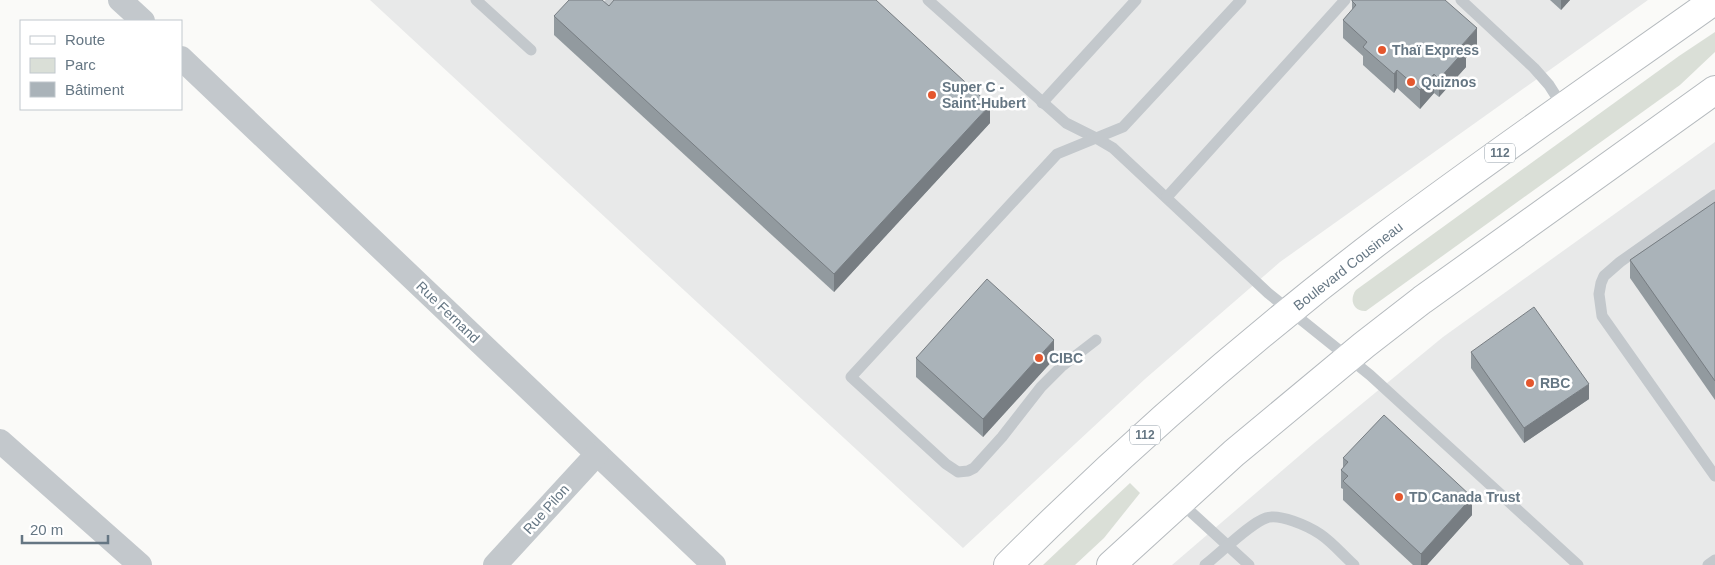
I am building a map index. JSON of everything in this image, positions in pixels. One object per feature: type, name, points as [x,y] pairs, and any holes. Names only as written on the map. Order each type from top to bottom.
[{"type":"main road","name":"Boulevard Cousineau","points":[[1008,565],[1130,449],[1201,385],[1289,311],[1387,235],[1715,0]]},
{"type":"main road","points":[[1112,565],[1234,453],[1348,357],[1422,300],[1715,90]]},
{"type":"street","points":[[120,0],[142,20]]},
{"type":"street","name":"Rue Fernand","points":[[182,59],[714,565]]},
{"type":"street","points":[[0,441],[140,565]]},
{"type":"street","name":"Rue Pilon","points":[[495,565],[597,454]]},
{"type":"lane","points":[[476,0],[531,50]]},
{"type":"lane","points":[[599,16],[613,0]]},
{"type":"lane","points":[[928,0],[1066,123],[1113,148],[1264,289],[1348,357],[1578,565]]},
{"type":"lane","points":[[1042,103],[1136,0]]},
{"type":"lane","points":[[1096,340],[1061,367],[1041,387],[992,448],[974,468],[968,471],[958,472],[946,464],[851,377],[1057,154],[1123,127],[1241,0]]},
{"type":"lane","points":[[1167,197],[1345,0]]},
{"type":"lane","points":[[1461,0],[1534,68],[1549,85],[1563,108]]},
{"type":"lane","points":[[1715,195],[1604,276],[1599,294],[1602,316],[1715,476]]},
{"type":"lane","points":[[1180,502],[1249,565]]},
{"type":"lane","points":[[1206,565],[1249,528],[1264,518],[1272,516],[1287,518],[1319,534],[1354,565]]},
{"type":"lane","points":[[1708,565],[1715,560]]},
{"type":"shaded area","points":[[370,0],[1648,0],[1280,262],[1145,379],[963,548]]},
{"type":"shaded area","points":[[1715,142],[1715,565],[1172,565],[1313,444],[1443,337]]},
{"type":"green space","points":[[1715,32],[1715,52],[1680,85],[1366,311],[1355,307],[1353,297],[1356,290],[1679,56]]},
{"type":"green space","points":[[1130,483],[1140,493],[1104,538],[1075,565],[1043,565]]},
{"type":"building","points":[[569,0],[602,0],[609,6],[614,0],[876,0],[990,105],[834,274],[554,16]]},
{"type":"building","points":[[1352,0],[1445,0],[1477,28],[1462,45],[1466,49],[1439,79],[1434,74],[1420,90],[1397,70],[1394,74],[1363,47],[1367,42],[1343,20],[1356,5]]},
{"type":"building","points":[[1715,202],[1715,381],[1630,260]]},
{"type":"building","points":[[987,279],[1054,340],[983,419],[916,358]]},
{"type":"building","name":"RBC","points":[[1534,307],[1589,384],[1524,428],[1471,352]]},
{"type":"building","name":"TD Canada Trust","points":[[1384,415],[1472,497],[1421,554],[1343,481],[1348,476],[1341,470],[1348,462],[1343,458]]},
{"type":"place","name":"Thaï Express","points":[[1382,50]]},
{"type":"place","name":"Quiznos","points":[[1411,82]]},
{"type":"place","name":"Super C - Saint-Hubert","points":[[932,95]]},
{"type":"place","name":"CIBC","points":[[1039,358]]},
{"type":"place","name":"RBC","points":[[1530,383]]},
{"type":"place","name":"TD Canada Trust","points":[[1399,497]]}]
